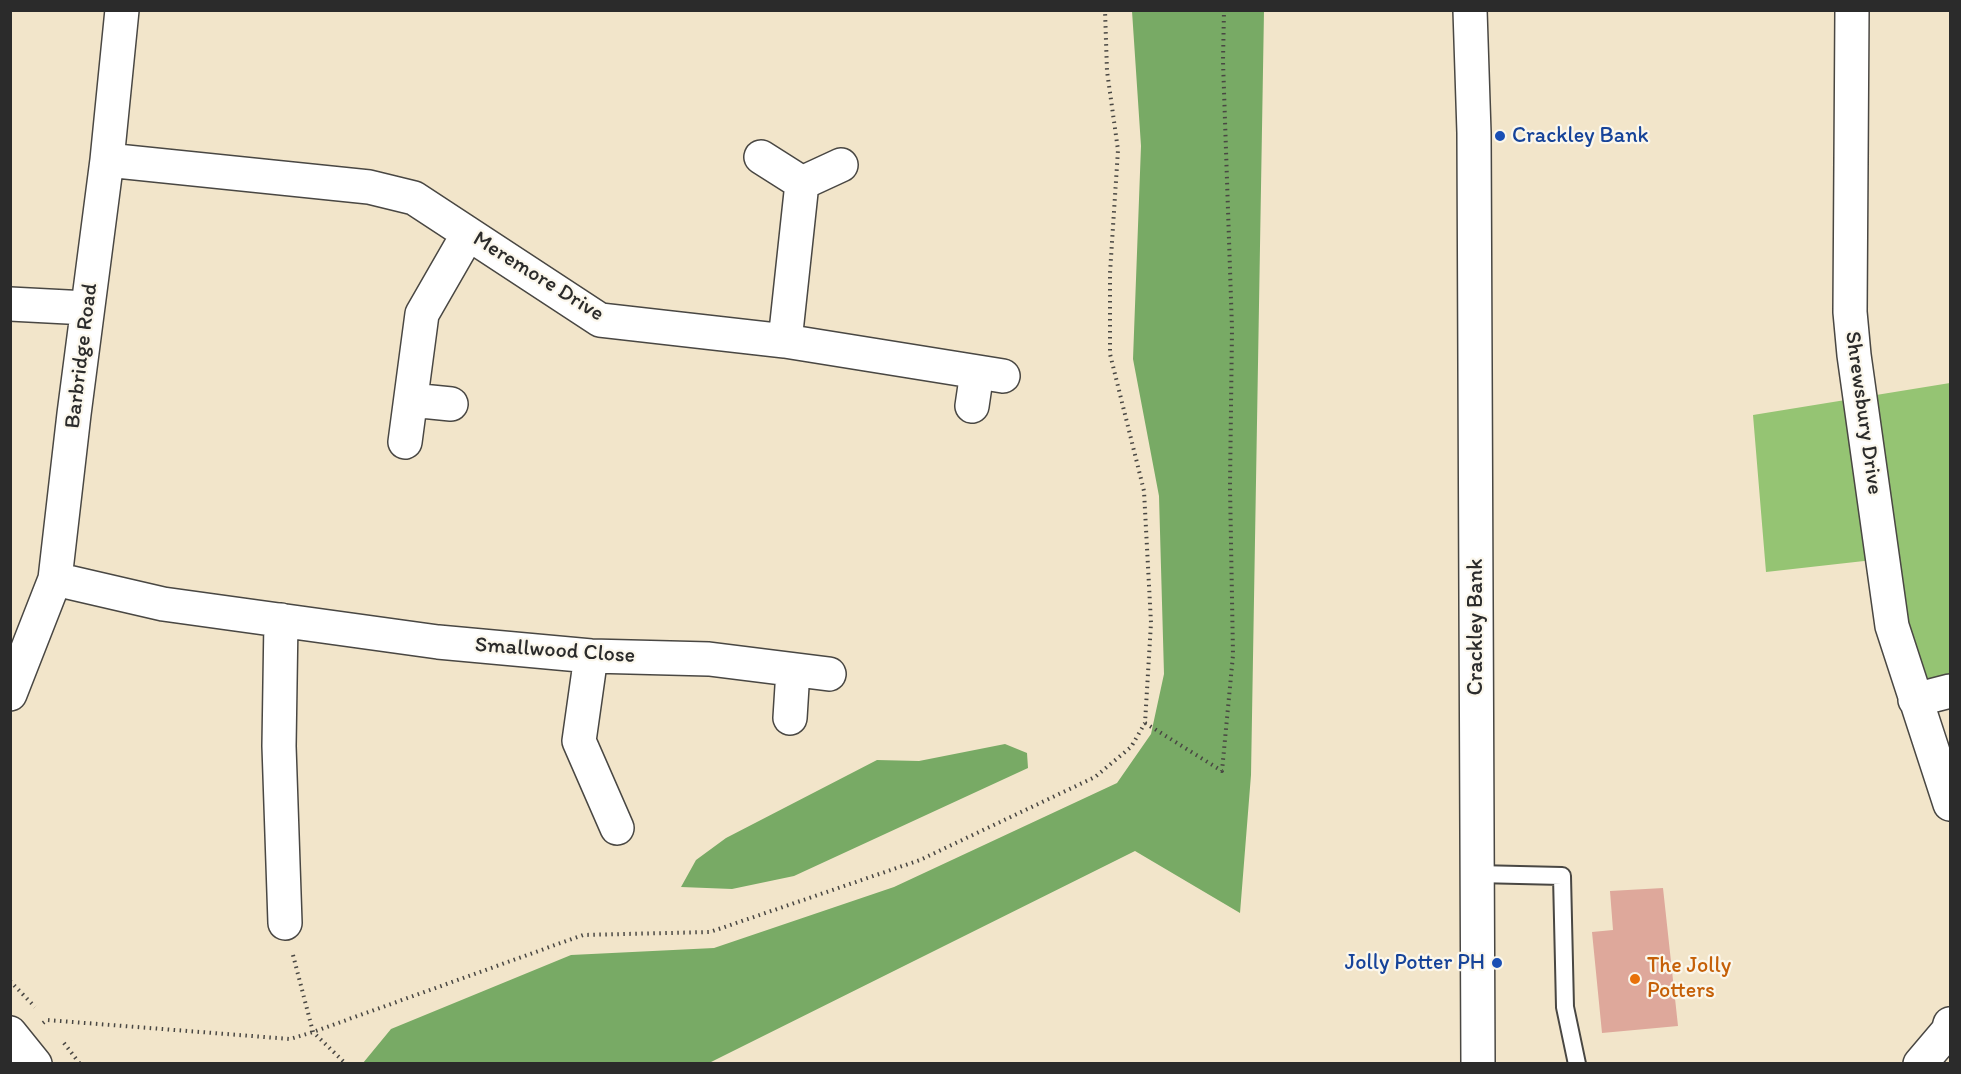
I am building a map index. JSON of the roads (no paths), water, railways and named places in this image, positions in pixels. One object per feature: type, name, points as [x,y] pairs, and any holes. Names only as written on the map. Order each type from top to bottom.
[{"type":"street","name":"Barbridge Road","points":[[10,694],[54,579],[107,160],[122,10]]},
{"type":"street","name":"Crackley Bank","points":[[1470,10],[1474,134],[1478,1064]]},
{"type":"street","name":"Shrewsbury Drive","points":[[1852,10],[1850,312],[1854,355],[1892,626],[1950,804]]},
{"type":"street","points":[[761,157],[802,183]]},
{"type":"street","name":"Meremore Drive","points":[[107,160],[369,187],[414,198],[600,320],[785,341],[990,374],[972,406]]},
{"type":"street","points":[[802,183],[841,165]]},
{"type":"street","points":[[785,341],[802,183]]},
{"type":"street","points":[[405,442],[422,314],[468,234]]},
{"type":"street","points":[[10,304],[87,308]]},
{"type":"street","points":[[411,400],[451,404]]},
{"type":"street","name":"Smallwood Close","points":[[54,579],[163,604],[438,642],[591,656],[709,659],[829,674]]},
{"type":"street","points":[[281,620],[279,746],[285,923]]},
{"type":"street","points":[[591,656],[579,741],[617,828]]},
{"type":"street","points":[[790,718],[793,670]]},
{"type":"street","points":[[1915,700],[1950,691]]},
{"type":"street","points":[[1920,1064],[1948,1031],[1950,1024]]},
{"type":"street","points":[[10,1033],[35,1064]]},
{"type":"lane","points":[[1477,874],[1562,876],[1565,1007],[1577,1064]]},
{"type":"place","name":"Crackley Bank","points":[[1500,136]]},
{"type":"place","name":"Jolly Potter PH","points":[[1497,963]]},
{"type":"place","name":"The Jolly Potters","points":[[1635,979]]}]
